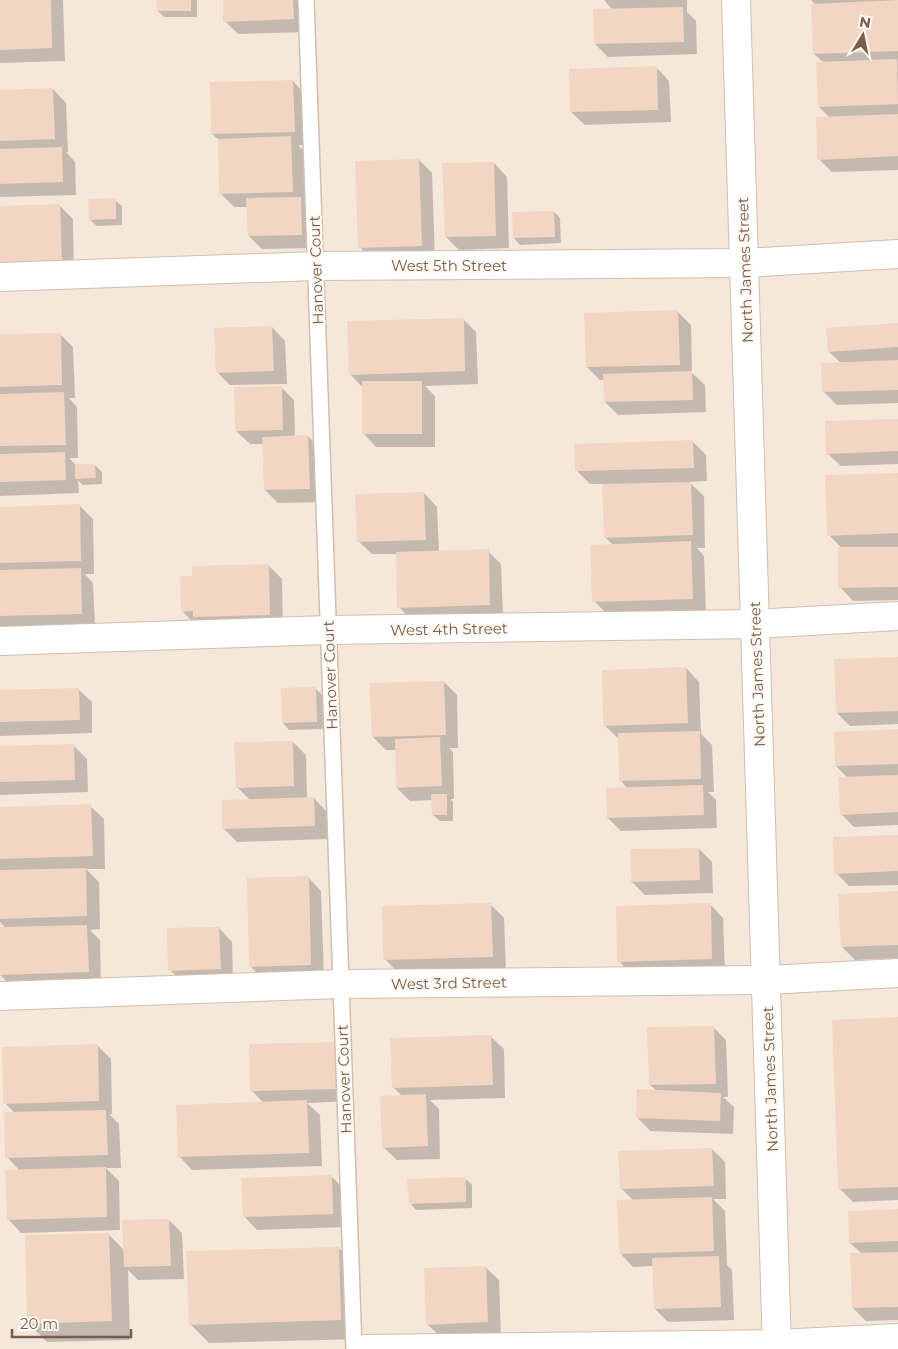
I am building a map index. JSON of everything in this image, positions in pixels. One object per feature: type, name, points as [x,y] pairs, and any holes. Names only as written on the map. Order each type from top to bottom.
[{"type":"street","name":"North James Street","points":[[736,0],[777,1346]]},
{"type":"street","name":"West 5th Street","points":[[0,277],[316,266],[745,263],[898,254]]},
{"type":"street","name":"West 4th Street","points":[[0,641],[328,630],[755,624],[898,616]]},
{"type":"street","name":"West 3rd Street","points":[[0,996],[341,984],[767,980],[898,973]]},
{"type":"street","points":[[365,1349],[777,1346],[898,1338]]},
{"type":"lane","name":"Hanover Court","points":[[306,0],[354,1349]]},
{"type":"shaded area","points":[[0,0],[898,0],[898,1349],[0,1349]]},
{"type":"building","points":[[0,0],[51,0],[52,48],[0,50]]},
{"type":"building","points":[[156,0],[191,0],[191,11],[157,11]]},
{"type":"building","points":[[223,0],[293,0],[294,19],[223,22]]},
{"type":"building","points":[[898,0],[898,51],[813,54],[811,4]]},
{"type":"building","points":[[683,7],[684,42],[594,44],[593,9]]},
{"type":"building","points":[[897,59],[898,104],[818,107],[816,62]]},
{"type":"building","points":[[657,66],[658,110],[570,112],[569,69]]},
{"type":"building","points":[[293,80],[295,132],[211,134],[210,82]]},
{"type":"building","points":[[53,88],[55,139],[0,141],[0,90]]},
{"type":"building","points":[[898,114],[898,156],[817,160],[816,117]]},
{"type":"building","points":[[291,136],[293,192],[219,194],[218,139]]},
{"type":"building","points":[[62,147],[63,182],[0,184],[0,149]]},
{"type":"building","points":[[419,159],[422,246],[358,248],[355,161]]},
{"type":"building","points":[[494,162],[496,236],[445,237],[442,163]]},
{"type":"building","points":[[301,197],[302,235],[248,236],[246,198]]},
{"type":"building","points":[[116,198],[116,219],[89,220],[88,199]]},
{"type":"building","points":[[60,204],[62,263],[0,265],[0,206]]},
{"type":"building","points":[[554,211],[555,237],[513,238],[512,212]]},
{"type":"building","points":[[678,310],[680,365],[586,367],[584,313]]},
{"type":"building","points":[[464,318],[465,371],[349,375],[347,321]]},
{"type":"building","points":[[898,323],[898,347],[828,352],[826,328]]},
{"type":"building","points":[[272,326],[274,371],[216,373],[214,328]]},
{"type":"building","points":[[61,333],[62,385],[0,387],[0,334]]},
{"type":"building","points":[[898,360],[898,390],[822,392],[821,363]]},
{"type":"building","points":[[692,371],[693,400],[604,402],[603,374]]},
{"type":"building","points":[[362,381],[422,381],[422,434],[362,434]]},
{"type":"building","points":[[282,386],[283,430],[235,431],[234,387]]},
{"type":"building","points":[[64,392],[66,445],[0,446],[0,394]]},
{"type":"building","points":[[898,419],[898,451],[826,454],[825,421]]},
{"type":"building","points":[[308,435],[310,489],[264,490],[262,437]]},
{"type":"building","points":[[693,440],[694,468],[575,471],[574,444]]},
{"type":"building","points":[[65,452],[66,480],[0,482],[0,454]]},
{"type":"building","points":[[75,464],[95,464],[96,478],[75,479]]},
{"type":"building","points":[[898,473],[898,533],[827,536],[825,475]]},
{"type":"building","points":[[691,482],[693,535],[604,538],[602,484]]},
{"type":"building","points":[[424,492],[426,540],[357,542],[355,494]]},
{"type":"building","points":[[80,504],[81,561],[0,563],[0,507]]},
{"type":"building","points":[[691,541],[693,599],[592,602],[590,545]]},
{"type":"building","points":[[838,547],[898,547],[898,587],[838,588]]},
{"type":"building","points":[[489,549],[490,605],[397,608],[396,552]]},
{"type":"building","points":[[269,564],[270,615],[193,617],[193,611],[181,612],[180,576],[192,576],[192,566]]},
{"type":"building","points":[[81,568],[82,614],[0,616],[0,570]]},
{"type":"building","points":[[898,657],[898,711],[836,713],[834,659]]},
{"type":"building","points":[[686,667],[688,723],[603,726],[602,670]]},
{"type":"building","points":[[444,681],[446,735],[372,737],[369,683]]},
{"type":"building","points":[[316,687],[317,722],[282,723],[281,688]]},
{"type":"building","points":[[79,688],[80,720],[0,722],[0,690]]},
{"type":"building","points":[[898,729],[898,764],[835,766],[834,732]]},
{"type":"building","points":[[700,731],[701,779],[619,781],[618,733]]},
{"type":"building","points":[[440,737],[442,786],[396,788],[395,739]]},
{"type":"building","points":[[293,741],[294,786],[236,788],[234,742]]},
{"type":"building","points":[[74,744],[75,780],[0,782],[0,746]]},
{"type":"building","points":[[898,775],[898,812],[840,815],[838,777]]},
{"type":"building","points":[[703,785],[704,815],[607,818],[606,788]]},
{"type":"building","points":[[431,794],[447,794],[447,815],[432,815]]},
{"type":"building","points":[[314,797],[315,826],[222,829],[222,800]]},
{"type":"building","points":[[91,804],[93,856],[0,859],[0,807]]},
{"type":"building","points":[[898,835],[898,871],[834,874],[833,837]]},
{"type":"building","points":[[699,848],[700,880],[631,882],[630,849]]},
{"type":"building","points":[[86,868],[87,916],[0,919],[0,870]]},
{"type":"building","points":[[309,876],[311,965],[249,967],[247,878]]},
{"type":"building","points":[[898,891],[898,945],[841,947],[838,894]]},
{"type":"building","points":[[491,903],[493,957],[383,960],[382,906]]},
{"type":"building","points":[[711,903],[712,959],[617,962],[616,906]]},
{"type":"building","points":[[87,925],[89,972],[0,975],[0,927]]},
{"type":"building","points":[[219,927],[221,969],[168,971],[167,928]]},
{"type":"building","points":[[898,1017],[898,1187],[838,1189],[832,1020]]},
{"type":"building","points":[[714,1026],[716,1084],[649,1085],[647,1027]]},
{"type":"building","points":[[491,1035],[493,1085],[392,1088],[390,1038]]},
{"type":"building","points":[[337,1042],[338,1089],[250,1091],[249,1044]]},
{"type":"building","points":[[98,1044],[99,1101],[3,1104],[2,1047]]},
{"type":"building","points":[[637,1089],[721,1093],[720,1121],[636,1118]]},
{"type":"building","points":[[426,1094],[428,1146],[382,1148],[380,1096]]},
{"type":"building","points":[[307,1100],[309,1153],[178,1157],[176,1105]]},
{"type":"building","points":[[106,1110],[108,1155],[5,1158],[4,1112]]},
{"type":"building","points":[[712,1148],[714,1186],[620,1189],[618,1151]]},
{"type":"building","points":[[106,1167],[107,1217],[7,1220],[5,1170]]},
{"type":"building","points":[[332,1175],[333,1214],[243,1217],[241,1178]]},
{"type":"building","points":[[466,1177],[466,1202],[409,1204],[407,1179]]},
{"type":"building","points":[[712,1197],[714,1251],[619,1254],[617,1200]]},
{"type":"building","points":[[898,1209],[898,1241],[849,1243],[848,1211]]},
{"type":"building","points":[[169,1219],[171,1266],[124,1267],[122,1220]]},
{"type":"building","points":[[109,1233],[112,1321],[27,1324],[25,1235]]},
{"type":"building","points":[[339,1247],[341,1320],[189,1325],[186,1251]]},
{"type":"building","points":[[898,1252],[898,1307],[852,1308],[850,1253]]},
{"type":"building","points":[[719,1256],[721,1307],[654,1309],[652,1258]]},
{"type":"building","points":[[486,1266],[488,1322],[426,1325],[424,1268]]}]
